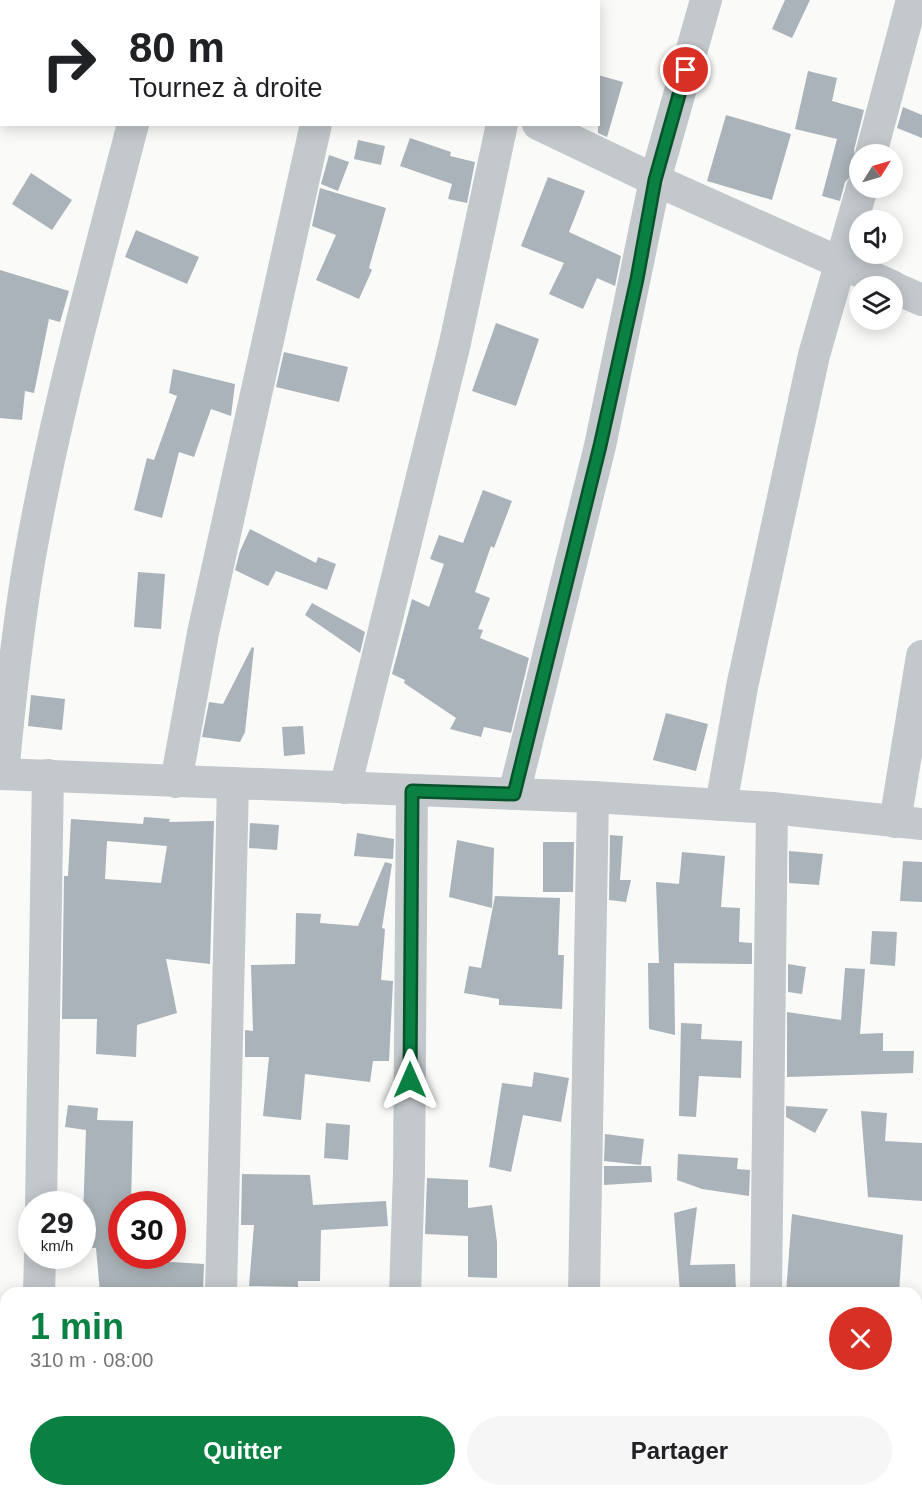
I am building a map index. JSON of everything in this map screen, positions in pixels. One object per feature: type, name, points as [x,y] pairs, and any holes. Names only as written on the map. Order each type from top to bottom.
[{"type":"street","points":[[514,794],[600,446],[637,279],[655,180],[706,0]]},
{"type":"street","points":[[874,144],[912,0]]},
{"type":"street","points":[[132,126],[63,403],[27,578],[12,673],[1,774],[593,797],[772,808],[909,823],[922,656]]},
{"type":"street","points":[[176,782],[203,633],[316,126]]},
{"type":"street","points":[[345,788],[455,343],[502,126]]},
{"type":"street","points":[[542,126],[655,180],[870,276]]},
{"type":"street","points":[[721,805],[742,687],[814,355],[859,198]]},
{"type":"street","points":[[903,291],[922,300]]},
{"type":"street","points":[[41,1191],[48,775]]},
{"type":"street","points":[[221,1287],[233,783]]},
{"type":"street","points":[[405,1287],[409,1172],[412,791]]},
{"type":"street","points":[[584,1287],[593,797]]},
{"type":"street","points":[[766,1287],[772,808]]},
{"type":"street","points":[[39,1287],[40,1269]]},
{"type":"building","points":[[785,0],[810,0],[792,38],[772,29]]},
{"type":"building","points":[[808,71],[837,78],[832,101],[864,110],[856,144],[849,144],[849,178],[845,182],[840,201],[822,196],[837,139],[795,129]]},
{"type":"building","points":[[600,76],[623,82],[607,137],[598,133]]},
{"type":"building","points":[[903,107],[922,115],[922,138],[897,128]]},
{"type":"building","points":[[726,115],[791,134],[772,200],[707,181]]},
{"type":"building","points":[[410,138],[451,152],[450,156],[475,162],[467,203],[448,199],[452,184],[400,166]]},
{"type":"building","points":[[358,140],[385,146],[381,165],[354,159]]},
{"type":"building","points":[[329,155],[349,162],[338,191],[321,184]]},
{"type":"building","points":[[31,173],[72,200],[52,230],[12,204]]},
{"type":"building","points":[[548,177],[585,191],[569,232],[621,256],[615,286],[597,278],[583,309],[549,294],[564,263],[521,246]]},
{"type":"building","points":[[320,188],[386,208],[369,268],[372,270],[359,299],[316,280],[336,235],[312,226]]},
{"type":"building","points":[[136,230],[199,257],[187,284],[125,257]]},
{"type":"building","points":[[0,270],[69,291],[60,322],[49,319],[34,393],[25,391],[22,420],[0,418]]},
{"type":"building","points":[[496,323],[539,339],[516,406],[472,391]]},
{"type":"building","points":[[284,352],[348,367],[339,402],[276,387]]},
{"type":"building","points":[[173,369],[235,384],[231,416],[211,409],[194,457],[179,452],[162,518],[134,510],[147,458],[154,460],[177,396],[169,393]]},
{"type":"building","points":[[483,490],[512,501],[494,548],[491,546],[475,592],[490,598],[478,629],[483,630],[480,638],[529,658],[511,733],[484,727],[481,737],[450,729],[456,718],[404,683],[405,680],[392,674],[412,599],[429,607],[444,564],[430,559],[439,535],[463,543]]},
{"type":"building","points":[[250,529],[316,563],[318,557],[336,564],[327,590],[276,571],[268,586],[235,570],[240,551]]},
{"type":"building","points":[[138,572],[165,574],[161,629],[134,627]]},
{"type":"building","points":[[312,603],[365,632],[360,653],[305,615]]},
{"type":"building","points":[[252,647],[254,648],[245,732],[240,742],[202,737],[209,702],[223,704]]},
{"type":"building","points":[[31,695],[65,699],[62,730],[28,726]]},
{"type":"building","points":[[666,713],[708,724],[696,771],[653,760]]},
{"type":"building","points":[[303,726],[305,754],[284,756],[282,727]]},
{"type":"building","points":[[144,817],[170,819],[169,822],[214,821],[210,964],[166,959],[177,1013],[137,1025],[136,1057],[96,1054],[97,1019],[62,1019],[64,876],[68,876],[71,819],[143,824]],"holes":[[[107,841],[167,846],[161,883],[105,879]]]},
{"type":"building","points":[[250,823],[279,825],[277,850],[249,848]]},
{"type":"building","points":[[357,833],[394,839],[393,859],[354,856]]},
{"type":"building","points":[[610,835],[623,836],[620,880],[631,880],[626,902],[609,900]]},
{"type":"building","points":[[457,840],[494,848],[492,908],[449,897]]},
{"type":"building","points":[[543,842],[574,842],[573,892],[543,892]]},
{"type":"building","points":[[789,851],[823,854],[819,885],[789,883]]},
{"type":"building","points":[[682,852],[725,856],[721,907],[740,908],[739,942],[752,943],[752,964],[659,963],[656,882],[679,884]]},
{"type":"building","points":[[903,861],[922,862],[922,902],[900,901]]},
{"type":"building","points":[[385,862],[392,864],[382,928],[385,929],[381,980],[393,981],[389,1061],[373,1061],[370,1082],[305,1074],[301,1120],[263,1116],[269,1057],[245,1057],[245,1030],[253,1031],[251,965],[295,964],[296,913],[321,914],[320,923],[358,926]]},
{"type":"building","points":[[495,896],[560,898],[558,955],[564,955],[562,1009],[499,1005],[499,999],[464,993],[469,966],[481,968]]},
{"type":"building","points":[[872,931],[897,932],[895,966],[870,964]]},
{"type":"building","points":[[648,963],[674,963],[675,1035],[649,1029]]},
{"type":"building","points":[[788,964],[806,967],[802,994],[788,992]]},
{"type":"building","points":[[845,968],[865,969],[860,1034],[883,1033],[883,1051],[914,1051],[913,1073],[787,1077],[787,1012],[841,1020]]},
{"type":"building","points":[[681,1023],[702,1024],[701,1039],[742,1041],[741,1078],[699,1076],[696,1117],[679,1116]]},
{"type":"building","points":[[534,1072],[569,1078],[561,1122],[523,1115],[511,1172],[489,1167],[502,1083],[532,1087]]},
{"type":"building","points":[[68,1105],[98,1108],[97,1120],[133,1121],[131,1191],[108,1191],[108,1269],[186,1269],[186,1263],[204,1264],[203,1287],[99,1287],[96,1248],[96,1191],[84,1191],[86,1130],[65,1127]]},
{"type":"building","points":[[786,1106],[828,1109],[815,1133],[786,1117]]},
{"type":"building","points":[[861,1111],[887,1113],[885,1141],[922,1143],[922,1201],[868,1197]]},
{"type":"building","points":[[326,1123],[350,1125],[348,1160],[324,1158]]},
{"type":"building","points":[[605,1134],[644,1139],[641,1165],[604,1161]]},
{"type":"building","points":[[678,1154],[738,1158],[737,1169],[750,1170],[749,1196],[702,1189],[677,1180]]},
{"type":"building","points":[[604,1166],[651,1166],[652,1182],[604,1185]]},
{"type":"building","points":[[242,1174],[310,1175],[313,1205],[386,1201],[388,1226],[321,1230],[320,1281],[298,1281],[298,1287],[249,1286],[254,1225],[241,1225]]},
{"type":"building","points":[[427,1178],[468,1180],[468,1208],[492,1205],[497,1242],[497,1278],[468,1277],[468,1236],[425,1234]]},
{"type":"building","points":[[697,1207],[690,1265],[735,1264],[736,1287],[680,1287],[674,1213]]},
{"type":"building","points":[[792,1214],[903,1235],[899,1287],[786,1287]]},
{"type":"route","points":[[410,1080],[412,791],[514,794],[600,446],[637,279],[655,180],[686,70]]}]
